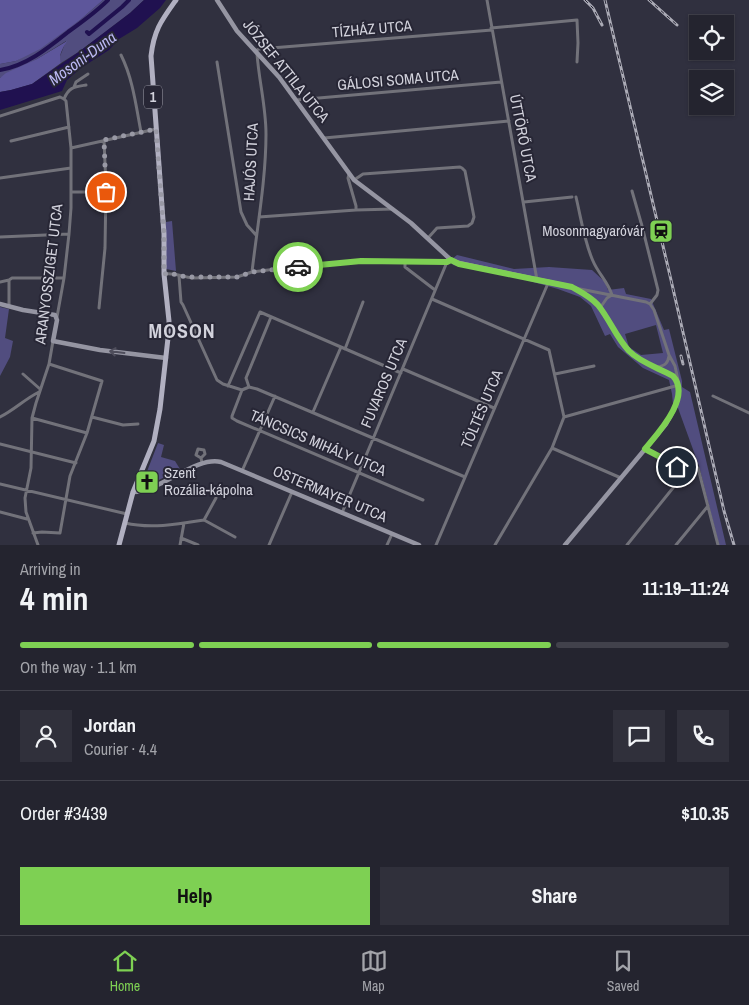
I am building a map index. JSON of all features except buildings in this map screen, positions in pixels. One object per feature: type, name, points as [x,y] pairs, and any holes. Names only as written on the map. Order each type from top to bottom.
[{"type":"main road","name":"1","points":[[119,545],[133,492],[154,441],[166,358],[169,321],[164,274],[164,234],[150,63],[153,38],[163,18],[176,0]]},
{"type":"main road","name":"1","points":[[171,7],[181,0]]},
{"type":"street","name":"JÓZSEF ATTILA UTCA","points":[[216,0],[237,31],[296,100],[354,180],[411,223],[449,261]]},
{"type":"street","name":"ÚTTÖRŐ UTCA","points":[[487,0],[537,280]]},
{"type":"street","name":"TÍZHÁZ UTCA","points":[[256,52],[259,49],[577,20],[577,62]]},
{"type":"street","name":"HAJÓS UTCA","points":[[252,272],[266,134],[256,52]]},
{"type":"street","points":[[120,55],[133,86],[142,132]]},
{"type":"street","points":[[217,62],[241,212],[247,225],[256,236]]},
{"type":"street","points":[[74,87],[76,82],[88,74]]},
{"type":"street","name":"GÁLOSI SOMA UTCA","points":[[296,100],[501,82]]},
{"type":"street","points":[[0,116],[60,97],[64,99],[70,89],[86,85]]},
{"type":"street","name":"ARANYOSSZIGET UTCA","points":[[38,545],[25,506],[31,468],[32,418],[49,364],[64,278],[69,234],[71,148],[66,100],[64,99]]},
{"type":"street","points":[[324,138],[509,121]]},
{"type":"street","points":[[11,141],[69,127]]},
{"type":"street","points":[[71,148],[156,129]]},
{"type":"street","points":[[99,308],[105,248],[106,192],[104,140]]},
{"type":"street","points":[[0,178],[71,168]]},
{"type":"street","points":[[354,180],[363,174],[462,168],[465,171],[474,217],[472,223],[468,226],[438,228],[428,238]]},
{"type":"street","name":"JÓZSEF ATTILA UTCA","points":[[349,174],[348,178],[356,210]]},
{"type":"street","points":[[632,191],[658,290],[657,295],[650,304]]},
{"type":"street","points":[[71,192],[106,192]]},
{"type":"street","points":[[524,202],[574,197],[589,252],[594,264],[610,287],[612,295]]},
{"type":"street","points":[[259,217],[393,209]]},
{"type":"street","points":[[0,237],[69,234]]},
{"type":"street","points":[[164,274],[169,273],[192,278],[237,277],[252,272],[361,261],[449,261],[650,304],[675,366],[679,385],[672,414],[666,424],[565,545]]},
{"type":"street","name":"FUVAROS UTCA","points":[[342,513],[449,261]]},
{"type":"street","points":[[405,262],[404,267],[436,290]]},
{"type":"street","points":[[179,276],[181,302],[217,380],[242,390],[249,387],[274,396],[465,477]]},
{"type":"street","points":[[0,282],[12,278],[64,278]]},
{"type":"street","points":[[9,280],[9,306]]},
{"type":"street","name":"TÖLTÉS UTCA","points":[[436,545],[548,281]]},
{"type":"street","points":[[572,287],[591,299],[600,308],[619,339],[631,352],[673,376],[679,385]]},
{"type":"street","points":[[600,308],[607,298],[612,295]]},
{"type":"street","points":[[432,299],[549,350],[564,417],[552,448],[495,545]]},
{"type":"street","points":[[346,349],[363,302]]},
{"type":"street","points":[[0,304],[52,314],[57,318]]},
{"type":"street","points":[[228,386],[260,312],[341,347],[494,408]]},
{"type":"street","points":[[249,387],[246,378],[271,317]]},
{"type":"street","points":[[53,341],[100,350],[166,358]]},
{"type":"street","points":[[313,412],[341,347]]},
{"type":"street","points":[[655,367],[666,365],[670,355]]},
{"type":"street","name":"ARANYOSSZIGET UTCA","points":[[49,364],[102,381],[92,417]]},
{"type":"street","points":[[555,374],[594,366]]},
{"type":"street","points":[[0,417],[14,410],[40,390],[23,374]]},
{"type":"street","points":[[564,417],[679,385]]},
{"type":"street","name":"TÁNCSICS MIHÁLY UTCA","points":[[242,390],[232,418],[423,500]]},
{"type":"street","points":[[242,471],[274,396]]},
{"type":"street","points":[[713,396],[749,414]]},
{"type":"street","points":[[33,533],[60,533],[70,476],[92,417],[124,425],[138,424]]},
{"type":"street","points":[[32,418],[87,434]]},
{"type":"street","points":[[0,444],[76,464]]},
{"type":"street","points":[[552,448],[621,478]]},
{"type":"street","points":[[130,502],[144,490],[202,461],[205,454],[204,450],[201,449]]},
{"type":"street","points":[[645,449],[668,461],[685,473]]},
{"type":"street","name":"OSTERMAYER UTCA","points":[[202,461],[214,460],[221,462],[419,545]]},
{"type":"street","points":[[627,545],[685,473],[695,466],[698,468],[718,545]]},
{"type":"street","points":[[0,484],[127,514]]},
{"type":"street","points":[[133,492],[144,490]]},
{"type":"street","points":[[269,545],[292,492]]},
{"type":"street","points":[[204,520],[216,498]]},
{"type":"street","points":[[676,545],[708,505]]},
{"type":"street","points":[[0,512],[28,519]]},
{"type":"street","points":[[125,523],[146,526],[204,520],[235,537]]},
{"type":"street","points":[[180,545],[184,523]]},
{"type":"street","points":[[387,545],[392,534]]},
{"type":"street","points":[[182,538],[198,545]]},
{"type":"shaded area","points":[[0,0],[103,0],[80,20],[40,49],[16,61],[0,64]]},
{"type":"shaded area","points":[[103,0],[144,0],[80,51],[61,63],[59,59],[66,41],[37,59],[0,78],[0,64],[16,61],[80,20]]},
{"type":"shaded area","points":[[67,41],[61,54],[61,63],[32,84],[0,92],[0,78],[6,73],[37,59]]},
{"type":"shaded area","points":[[172,221],[176,271],[166,269],[166,222]]},
{"type":"shaded area","points":[[457,255],[514,269],[549,267],[592,270],[605,282],[608,290],[624,288],[626,294],[651,299],[664,330],[669,329],[682,387],[690,392],[726,545],[719,545],[699,466],[678,408],[673,404],[669,380],[643,368],[618,347],[610,334],[605,336],[591,306],[580,297],[526,280],[453,265],[451,260]],"holes":[[[656,325],[663,353],[641,355],[629,347],[625,334]]]},
{"type":"shaded area","points":[[0,307],[9,309],[5,338],[13,341],[10,357],[0,376]]},
{"type":"shaded area","points":[[158,443],[164,445],[161,457],[175,461],[180,469],[155,482],[146,474]]},
{"type":"water","name":"Mosoni-Duna","points":[[144,0],[166,0],[160,8],[137,28],[119,39],[109,50],[81,68],[67,80],[62,91],[0,110],[0,92],[32,84],[80,51]]},
{"type":"waterway","points":[[0,70],[19,65],[36,56],[89,17],[108,0]]},
{"type":"waterway","name":"Mosoni-Duna","points":[[87,32],[89,34],[129,0]]},
{"type":"railway","points":[[585,0],[593,8],[602,25]]},
{"type":"railway","points":[[605,0],[724,511],[734,545]]},
{"type":"railway","points":[[649,0],[677,25]]},
{"type":"railway","points":[[681,356],[683,364]]},
{"type":"way so far","points":[[106,192],[104,140],[156,129],[164,234],[164,274],[169,273],[186,277],[237,277],[252,272],[298,267]]},
{"type":"place","name":"Mosonmagyaróvár","points":[[661,231]]},
{"type":"place","name":"Szent Rozália-kápolna","points":[[147,482]]},
{"type":"district","name":"MOSON","points":[[182,331]]},
{"type":"route","points":[[298,267],[361,261],[447,262],[451,260],[459,264],[572,287],[586,295],[596,304],[619,339],[631,352],[642,360],[667,372],[677,380],[679,385],[678,394],[672,414],[645,449],[677,467]]}]
